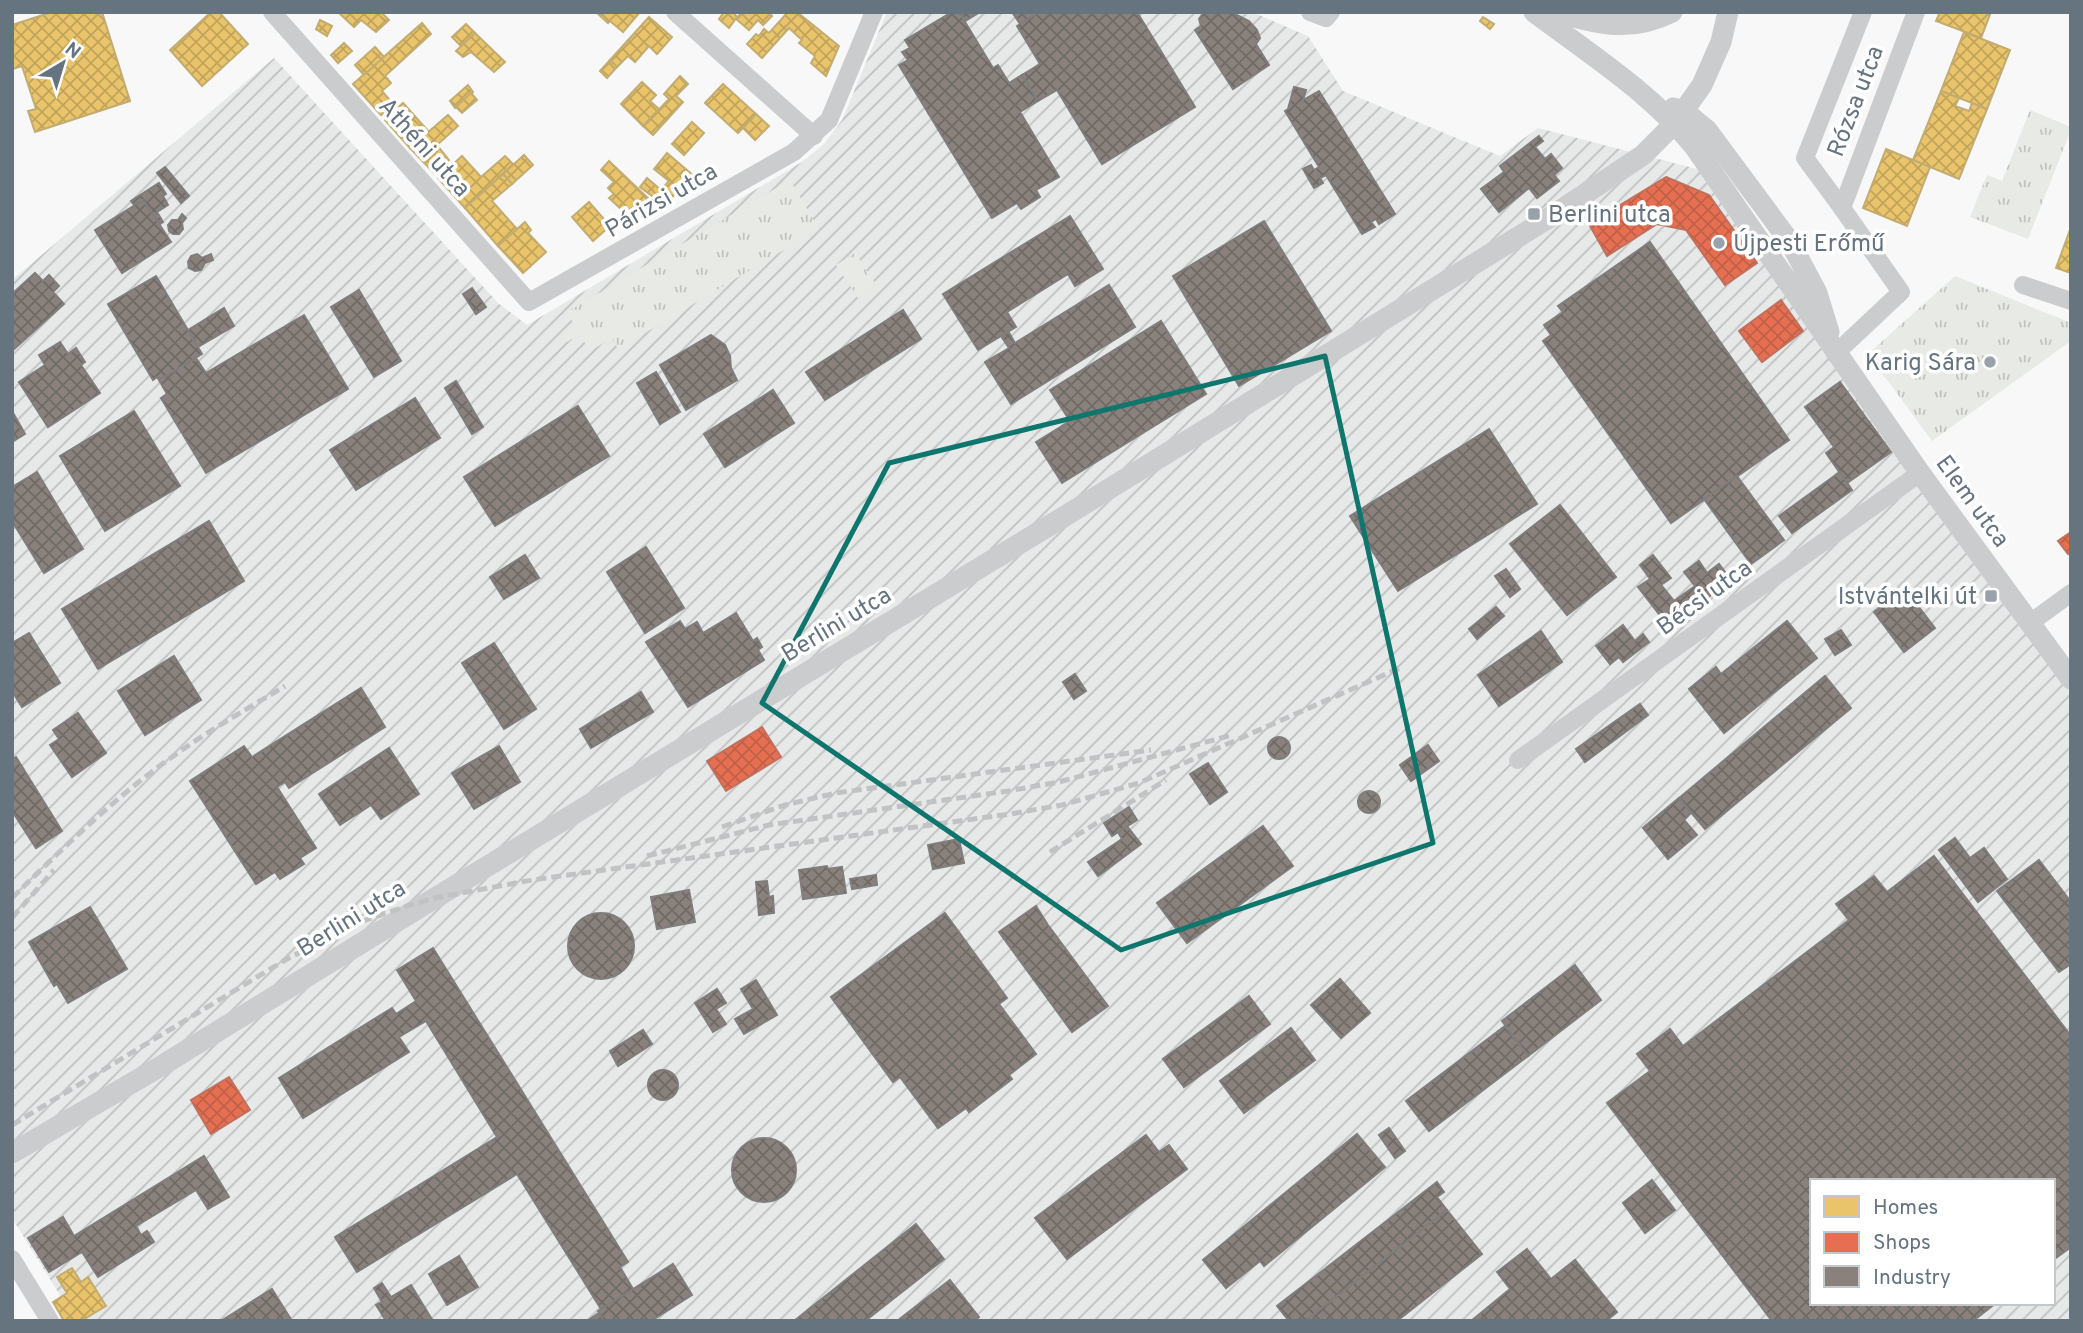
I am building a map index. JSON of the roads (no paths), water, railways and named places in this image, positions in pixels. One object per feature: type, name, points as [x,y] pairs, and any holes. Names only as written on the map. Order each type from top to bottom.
[{"type":"street","points":[[676,12],[814,136]]},
{"type":"street","name":"Párizsi utca","points":[[530,302],[794,152],[814,136],[829,120],[874,12]]},
{"type":"street","points":[[1310,12],[1326,18],[1331,12]]},
{"type":"street","name":"Elem utca","points":[[1534,12],[1651,100],[1680,117],[1710,169],[1835,354],[2071,679]]},
{"type":"street","points":[[1556,12],[1592,22],[1624,26],[1660,18],[1672,12]]},
{"type":"street","points":[[1680,117],[1712,65],[1728,12]]},
{"type":"street","name":"Rózsa utca","points":[[1835,354],[1901,292],[1805,158],[1863,12]]},
{"type":"street","name":"Rózsa utca","points":[[1842,208],[1916,12]]},
{"type":"street","name":"Athéni utca","points":[[282,17],[530,302]]},
{"type":"street","name":"Berlini utca","points":[[12,1153],[161,1066],[446,890],[1052,524],[1540,223],[1643,155],[1680,117]]},
{"type":"street","points":[[2023,285],[2071,301]]},
{"type":"street","name":"Bécsi utca","points":[[1518,760],[1920,473]]},
{"type":"street","points":[[2030,623],[2071,593]]},
{"type":"street","points":[[12,1258],[50,1321]]},
{"type":"railway","points":[[12,1125],[287,959],[360,922],[410,905],[532,880],[1062,805],[1139,783],[1402,667]]},
{"type":"railway","points":[[12,898],[89,824],[130,789],[200,738],[285,686]]},
{"type":"railway","points":[[647,856],[769,825],[1059,782],[1232,735]]},
{"type":"railway","points":[[722,827],[785,805],[836,793],[1151,750]]},
{"type":"railway","points":[[1050,852],[1166,780]]},
{"type":"railway","points":[[12,918],[54,870]]},
{"type":"place","name":"Berlini utca","points":[[1534,214]]},
{"type":"place","name":"Újpesti Erőmű","points":[[1719,243]]},
{"type":"place","name":"Karig Sára","points":[[1990,362]]},
{"type":"place","name":"Istvántelki út","points":[[1991,596]]}]
